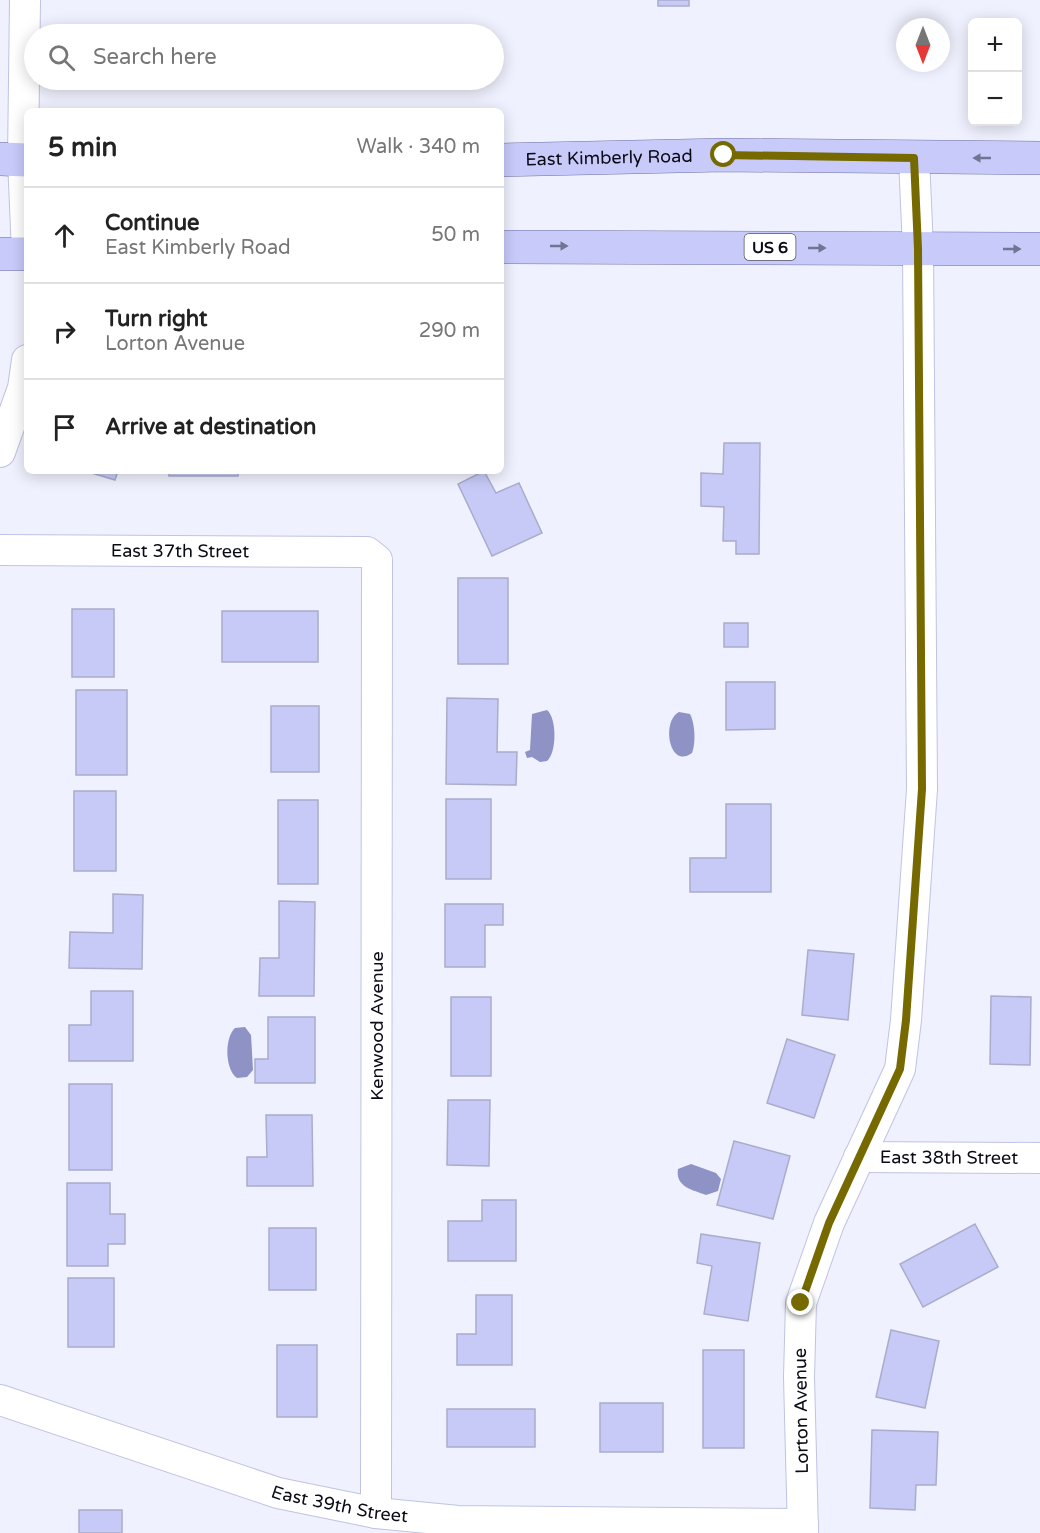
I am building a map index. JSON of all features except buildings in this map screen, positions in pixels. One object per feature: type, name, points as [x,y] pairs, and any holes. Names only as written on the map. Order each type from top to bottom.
[{"type":"main road","name":"East Kimberly Road","points":[[504,160],[724,155],[1040,159]]},
{"type":"main road","name":"US 6","points":[[504,247],[1040,249]]},
{"type":"main road","points":[[0,254],[24,253]]},
{"type":"street","points":[[24,225],[17,160],[25,0]]},
{"type":"street","name":"Lorton Avenue","points":[[803,1529],[799,1377],[801,1303],[829,1223],[900,1069],[906,1020],[922,789],[918,249],[914,158]]},
{"type":"street","points":[[0,452],[24,381]]},
{"type":"street","name":"East 37th Street","points":[[0,550],[359,552]]},
{"type":"street","name":"Kenwood Avenue","points":[[359,552],[367,552],[377,560],[376,1513]]},
{"type":"street","name":"East 38th Street","points":[[859,1157],[1040,1158]]},
{"type":"street","name":"East 39th Street","points":[[0,1400],[278,1493],[376,1513],[458,1521],[803,1529]]},
{"type":"water","points":[[547,710],[553,720],[553,751],[547,761],[540,762],[532,757],[527,758],[525,752],[530,750],[532,714]]},
{"type":"water","points":[[679,712],[690,714],[694,728],[692,753],[684,756],[678,755],[673,750],[670,742],[670,725],[673,717]]},
{"type":"water","points":[[245,1027],[251,1035],[253,1070],[247,1077],[237,1078],[228,1061],[229,1039],[235,1028]]},
{"type":"water","points":[[691,1164],[716,1173],[721,1179],[718,1191],[706,1195],[682,1184],[679,1180],[678,1169]]},
{"type":"route","points":[[724,155],[914,158],[918,249],[922,789],[906,1020],[900,1069],[829,1223],[801,1303]]}]
